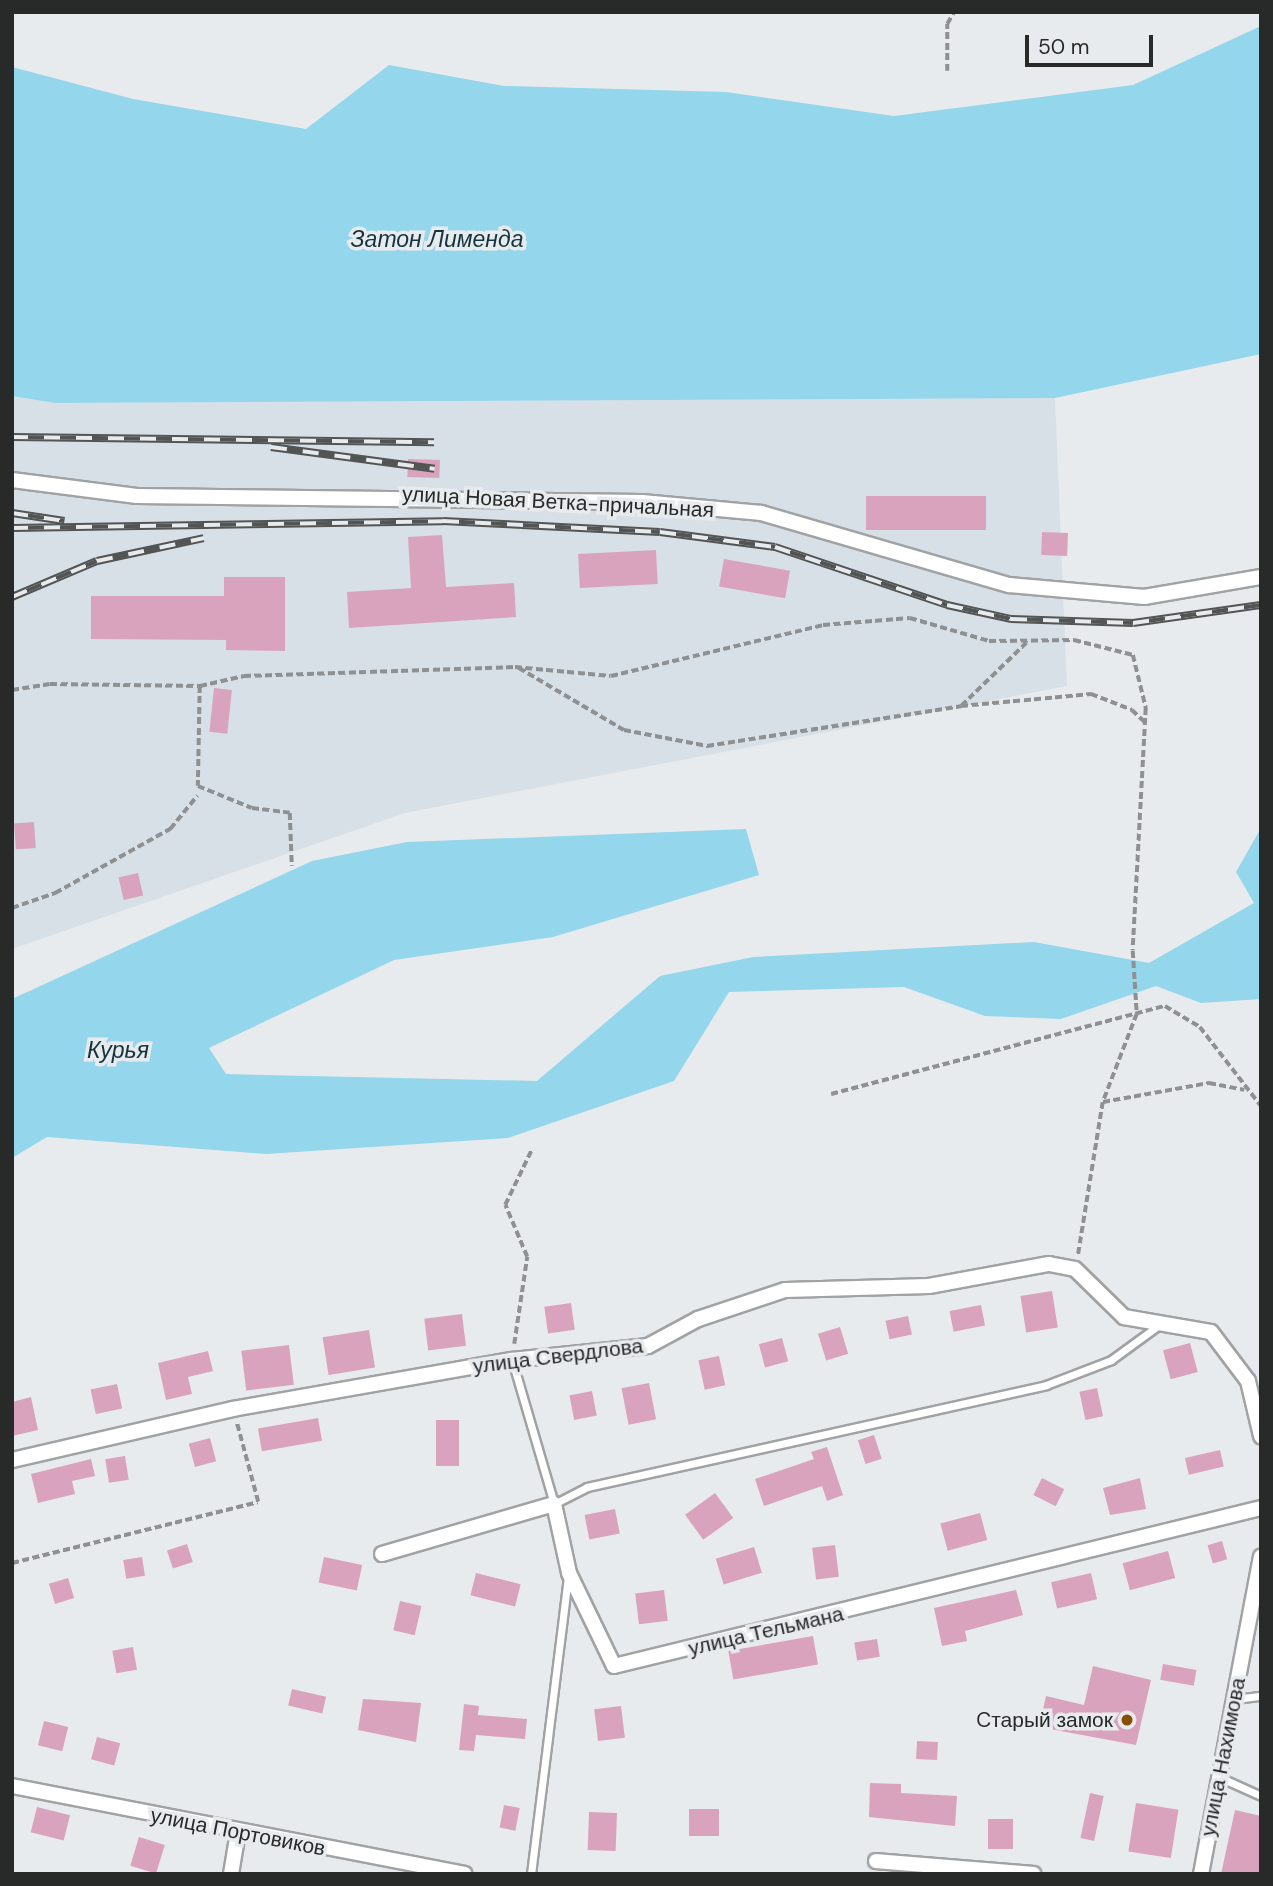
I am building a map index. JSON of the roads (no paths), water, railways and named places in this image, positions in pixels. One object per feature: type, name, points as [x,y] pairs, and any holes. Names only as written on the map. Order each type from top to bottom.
[{"type":"street","name":"улица Новая Ветка-причальная","points":[[12,480],[137,496],[600,500],[761,513],[1009,586],[1144,597],[1261,577]]},
{"type":"street","name":"улица Свердлова","points":[[12,1460],[233,1409],[512,1360],[648,1346],[698,1319],[785,1290],[929,1286],[1049,1264],[1076,1269],[1124,1317],[1159,1325]]},
{"type":"street","points":[[1159,1325],[1211,1332],[1228,1349],[1248,1381],[1261,1436]]},
{"type":"street","points":[[382,1554],[554,1504]]},
{"type":"street","name":"улица Тельмана","points":[[554,1504],[569,1573],[614,1666],[1261,1507]]},
{"type":"street","name":"улица Нахимова","points":[[1201,1874],[1261,1557]]},
{"type":"street","name":"улица Портовиков","points":[[12,1786],[465,1874]]},
{"type":"street","points":[[231,1874],[238,1832]]},
{"type":"street","points":[[876,1861],[1033,1874]]},
{"type":"lane","points":[[512,1360],[554,1504],[587,1487],[1046,1385],[1111,1360],[1159,1325]]},
{"type":"lane","points":[[531,1874],[569,1573]]},
{"type":"lane","points":[[1234,1699],[1261,1696]]},
{"type":"lane","points":[[1219,1777],[1261,1796]]},
{"type":"water","name":"Затон Лименда","points":[[1261,26],[1261,354],[1055,398],[55,403],[12,396],[12,67],[133,99],[306,129],[389,65],[504,86],[726,92],[894,116],[1133,85]]},
{"type":"water","name":"Курья","points":[[1261,828],[1261,999],[1201,1003],[1156,986],[1061,1019],[985,1016],[904,987],[729,992],[674,1081],[508,1138],[266,1154],[47,1137],[12,1158],[12,999],[312,861],[407,842],[746,829],[759,875],[553,937],[394,960],[209,1048],[226,1074],[537,1081],[660,976],[753,957],[1034,942],[1149,963],[1254,903],[1236,872]]},
{"type":"railway","points":[[12,437],[434,442]]},
{"type":"railway","points":[[271,447],[435,469]]},
{"type":"railway","points":[[12,513],[64,521]]},
{"type":"railway","points":[[12,528],[443,521],[660,532],[775,547],[947,605],[1011,619],[1133,623],[1261,605]]},
{"type":"railway","points":[[12,597],[97,561],[204,538]]},
{"type":"place","name":"Cтарый замок","points":[[1127,1720]]}]
